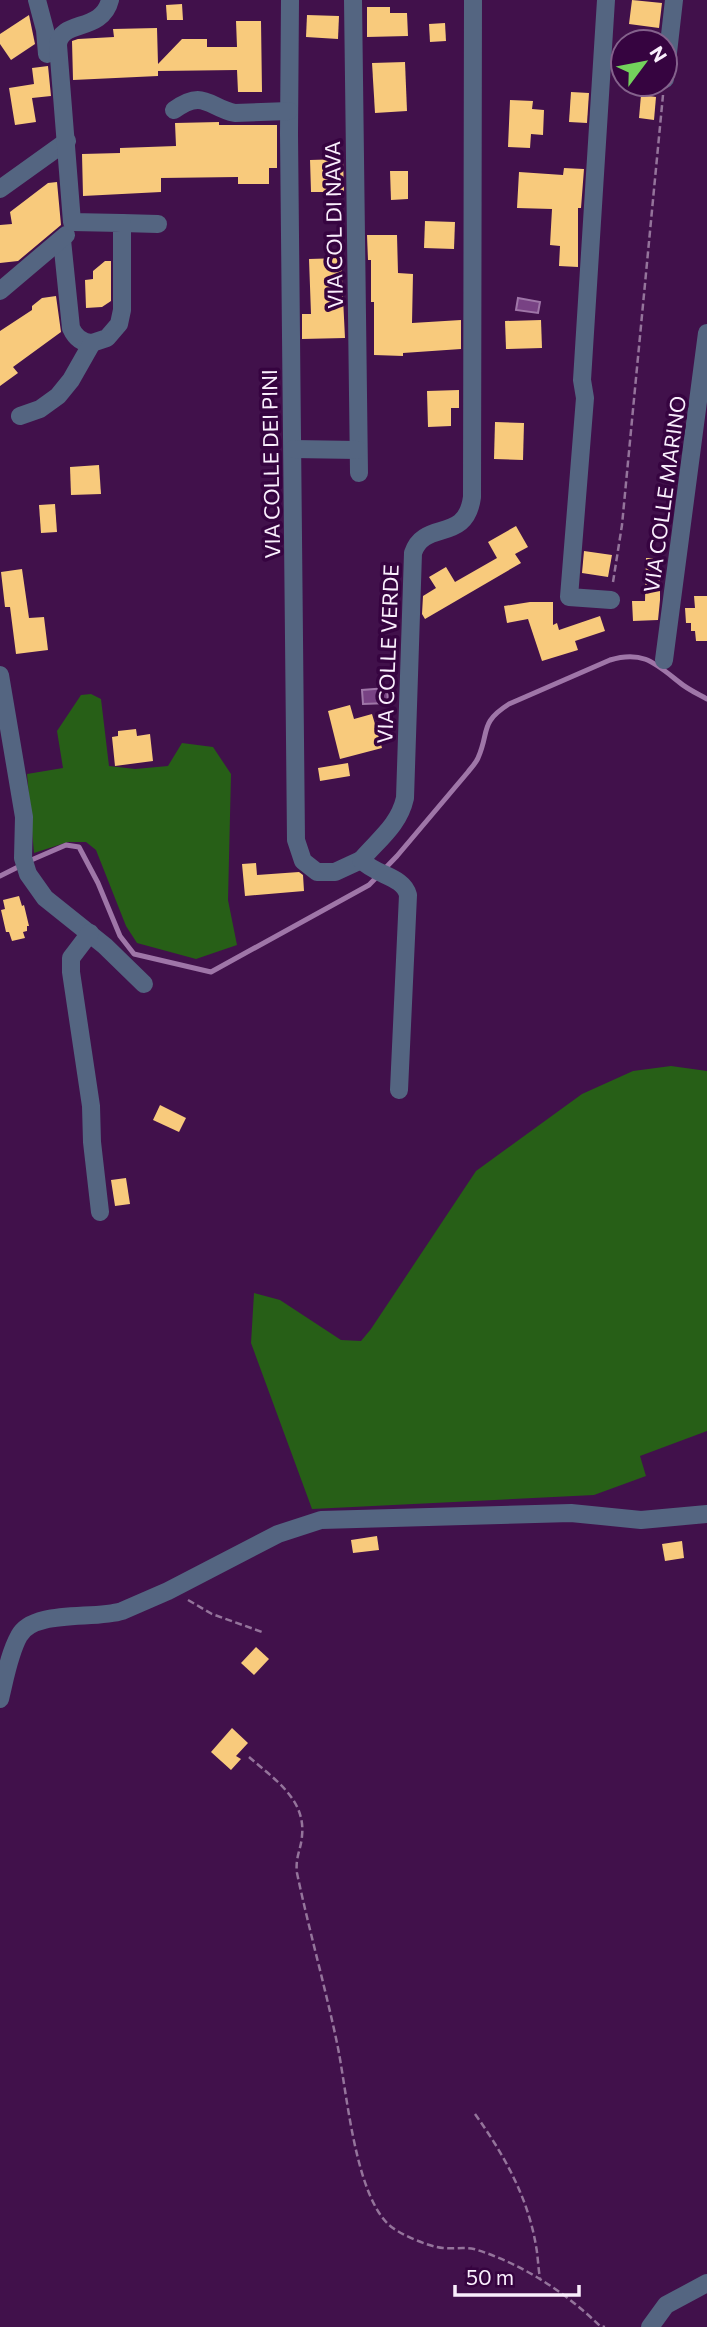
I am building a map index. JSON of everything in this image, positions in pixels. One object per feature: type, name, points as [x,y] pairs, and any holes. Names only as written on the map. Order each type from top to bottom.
[{"type":"street","points":[[37,0],[45,30],[47,54]]},
{"type":"street","points":[[0,291],[69,232],[72,222],[59,40],[66,30],[84,26],[100,18],[110,0]]},
{"type":"street","name":"VIA COLLE DEI PINI","points":[[290,0],[297,846],[303,860],[317,872],[374,869]]},
{"type":"street","name":"VIA COL DI NAVA","points":[[353,0],[359,473]]},
{"type":"street","name":"VIA COLLE VERDE","points":[[374,869],[401,813],[405,798],[413,552],[419,540],[462,522],[472,497],[473,0]]},
{"type":"street","points":[[606,0],[582,367],[585,398],[569,597],[611,600]]},
{"type":"street","points":[[671,28],[674,0]]},
{"type":"street","points":[[174,110],[184,103],[200,100],[212,102],[235,113],[289,111]]},
{"type":"street","points":[[0,189],[67,141]]},
{"type":"street","points":[[72,222],[158,223]]},
{"type":"street","points":[[20,416],[40,409],[63,391],[92,343],[111,335],[121,319],[122,223]]},
{"type":"street","points":[[62,240],[71,328],[79,339],[92,343]]},
{"type":"street","name":"VIA COLLE MARINO","points":[[664,660],[707,333]]},
{"type":"street","points":[[293,449],[358,450]]},
{"type":"street","points":[[0,674],[24,817],[25,866],[45,898],[90,933],[145,984]]},
{"type":"street","points":[[374,869],[404,885],[409,899],[399,1090]]},
{"type":"street","points":[[90,933],[71,958],[71,972],[91,1106],[100,1212]]},
{"type":"street","points":[[0,1699],[16,1641],[27,1626],[42,1619],[113,1614],[168,1591],[278,1534],[321,1520],[571,1513],[641,1520],[707,1514]]},
{"type":"street","points":[[650,2327],[666,2305],[707,2283]]},
{"type":"path","points":[[611,600],[623,512],[663,98]]},
{"type":"path","points":[[168,1591],[212,1614],[261,1632]]},
{"type":"path","points":[[250,1757],[291,1796],[302,1820],[302,1843],[296,1858],[297,1873],[337,2044],[358,2162],[372,2200],[389,2225],[414,2239],[441,2248],[470,2248],[498,2257],[541,2280],[574,2303],[600,2326],[605,2327]]},
{"type":"path","points":[[475,2114],[499,2148],[516,2185],[531,2227],[541,2280]]},
{"type":"green space","points":[[91,694],[101,699],[109,766],[135,769],[168,766],[182,743],[213,747],[231,774],[228,900],[237,945],[196,959],[137,943],[126,926],[96,850],[86,842],[68,842],[34,853],[27,774],[63,768],[57,731],[81,695]]},
{"type":"green space","points":[[671,1066],[707,1071],[707,1431],[640,1456],[646,1476],[594,1495],[312,1509],[251,1343],[254,1293],[280,1300],[341,1340],[361,1341],[476,1171],[582,1094],[633,1071]]},
{"type":"shaded area","points":[[518,298],[540,302],[538,313],[516,310]]},
{"type":"shaded area","points":[[387,688],[388,703],[363,704],[362,690]]},
{"type":"building","points":[[632,0],[662,3],[659,28],[629,24]]},
{"type":"building","points":[[182,4],[183,20],[167,20],[166,5]]},
{"type":"building","points":[[367,7],[390,7],[390,13],[407,13],[408,36],[367,37]]},
{"type":"building","points":[[29,15],[35,44],[11,60],[0,44],[0,34]]},
{"type":"building","points":[[307,15],[339,16],[338,39],[306,37]]},
{"type":"building","points":[[236,21],[261,21],[262,92],[238,92],[237,70],[158,71],[158,76],[73,80],[72,41],[114,37],[113,29],[157,28],[158,64],[182,39],[207,39],[207,47],[237,47]]},
{"type":"building","points":[[445,23],[446,41],[430,42],[429,24]]},
{"type":"building","points":[[405,62],[407,111],[375,113],[372,63]]},
{"type":"building","points":[[48,66],[51,96],[32,98],[36,122],[15,125],[9,88],[34,84],[32,68]]},
{"type":"building","points":[[571,92],[589,93],[587,123],[569,122]]},
{"type":"building","points":[[641,98],[656,98],[654,120],[639,118]]},
{"type":"building","points":[[510,100],[533,101],[532,109],[544,110],[543,135],[531,134],[530,148],[508,147]]},
{"type":"building","points":[[219,122],[219,125],[277,125],[277,168],[269,168],[269,184],[238,184],[238,177],[161,178],[161,192],[83,196],[82,154],[120,153],[120,148],[176,146],[175,123]]},
{"type":"building","points":[[343,159],[344,192],[311,192],[310,160]]},
{"type":"building","points":[[564,168],[584,169],[581,208],[578,208],[578,267],[559,266],[560,246],[550,245],[552,209],[517,208],[519,172],[563,175]]},
{"type":"building","points":[[390,171],[408,171],[408,199],[391,200]]},
{"type":"building","points":[[57,182],[61,225],[18,261],[0,263],[0,225],[12,224],[10,212],[48,183]]},
{"type":"building","points":[[425,221],[455,222],[454,249],[424,248]]},
{"type":"building","points":[[367,235],[397,235],[398,273],[413,274],[412,323],[461,320],[461,349],[403,353],[403,356],[374,355],[374,302],[371,302],[371,260],[368,260]]},
{"type":"building","points":[[341,258],[345,338],[302,339],[302,314],[311,314],[309,259]]},
{"type":"building","points":[[105,261],[111,261],[111,301],[102,307],[86,308],[85,280],[93,279],[93,271]]},
{"type":"building","points":[[56,296],[61,332],[13,367],[18,373],[0,386],[0,331],[32,310],[32,306],[42,298]]},
{"type":"building","points":[[541,320],[542,348],[506,349],[505,321]]},
{"type":"building","points":[[459,390],[459,408],[451,408],[451,426],[428,427],[427,391]]},
{"type":"building","points":[[495,422],[524,423],[523,460],[494,459]]},
{"type":"building","points":[[99,465],[101,494],[71,495],[70,467]]},
{"type":"building","points":[[55,504],[57,532],[41,533],[39,505]]},
{"type":"building","points":[[516,526],[528,547],[515,554],[521,563],[425,619],[422,614],[423,596],[436,588],[429,577],[446,567],[455,582],[497,558],[488,542]]},
{"type":"building","points":[[584,551],[612,555],[608,577],[582,573]]},
{"type":"building","points":[[646,558],[660,558],[658,620],[633,621],[632,601],[645,601]]},
{"type":"building","points":[[22,569],[29,618],[44,617],[48,650],[16,654],[10,607],[5,607],[1,572]]},
{"type":"building","points":[[694,596],[707,596],[707,641],[696,641],[695,631],[691,631],[691,623],[686,623],[685,608],[695,608]]},
{"type":"building","points":[[553,602],[553,625],[557,623],[559,630],[600,616],[605,631],[575,641],[578,650],[542,661],[528,619],[507,623],[504,606]]},
{"type":"building","points":[[350,705],[354,719],[372,714],[382,748],[340,759],[328,711]]},
{"type":"building","points":[[136,729],[137,736],[150,734],[153,761],[115,766],[112,737],[118,736],[118,731]]},
{"type":"building","points":[[348,763],[350,776],[320,781],[318,768]]},
{"type":"building","points":[[256,863],[257,875],[299,872],[303,875],[304,891],[245,896],[242,864]]},
{"type":"building","points":[[19,896],[29,926],[27,931],[23,932],[25,938],[12,941],[9,932],[6,932],[1,910],[5,909],[3,900]]},
{"type":"building","points":[[160,1105],[186,1118],[179,1132],[153,1120]]},
{"type":"building","points":[[126,1178],[130,1204],[115,1206],[111,1180]]},
{"type":"building","points":[[377,1536],[379,1550],[353,1553],[351,1540]]},
{"type":"building","points":[[682,1541],[684,1558],[665,1561],[662,1544]]},
{"type":"building","points":[[256,1647],[269,1659],[254,1675],[241,1663]]},
{"type":"building","points":[[232,1728],[248,1743],[236,1756],[241,1759],[231,1770],[211,1752]]},
{"type":"waterway","points":[[29,861],[66,845],[79,847],[98,883],[120,936],[134,954],[211,972],[369,885],[397,856],[477,760],[489,722],[509,704],[621,657],[648,660],[685,687],[707,699]]},
{"type":"waterway","points":[[0,876],[22,865]]}]
